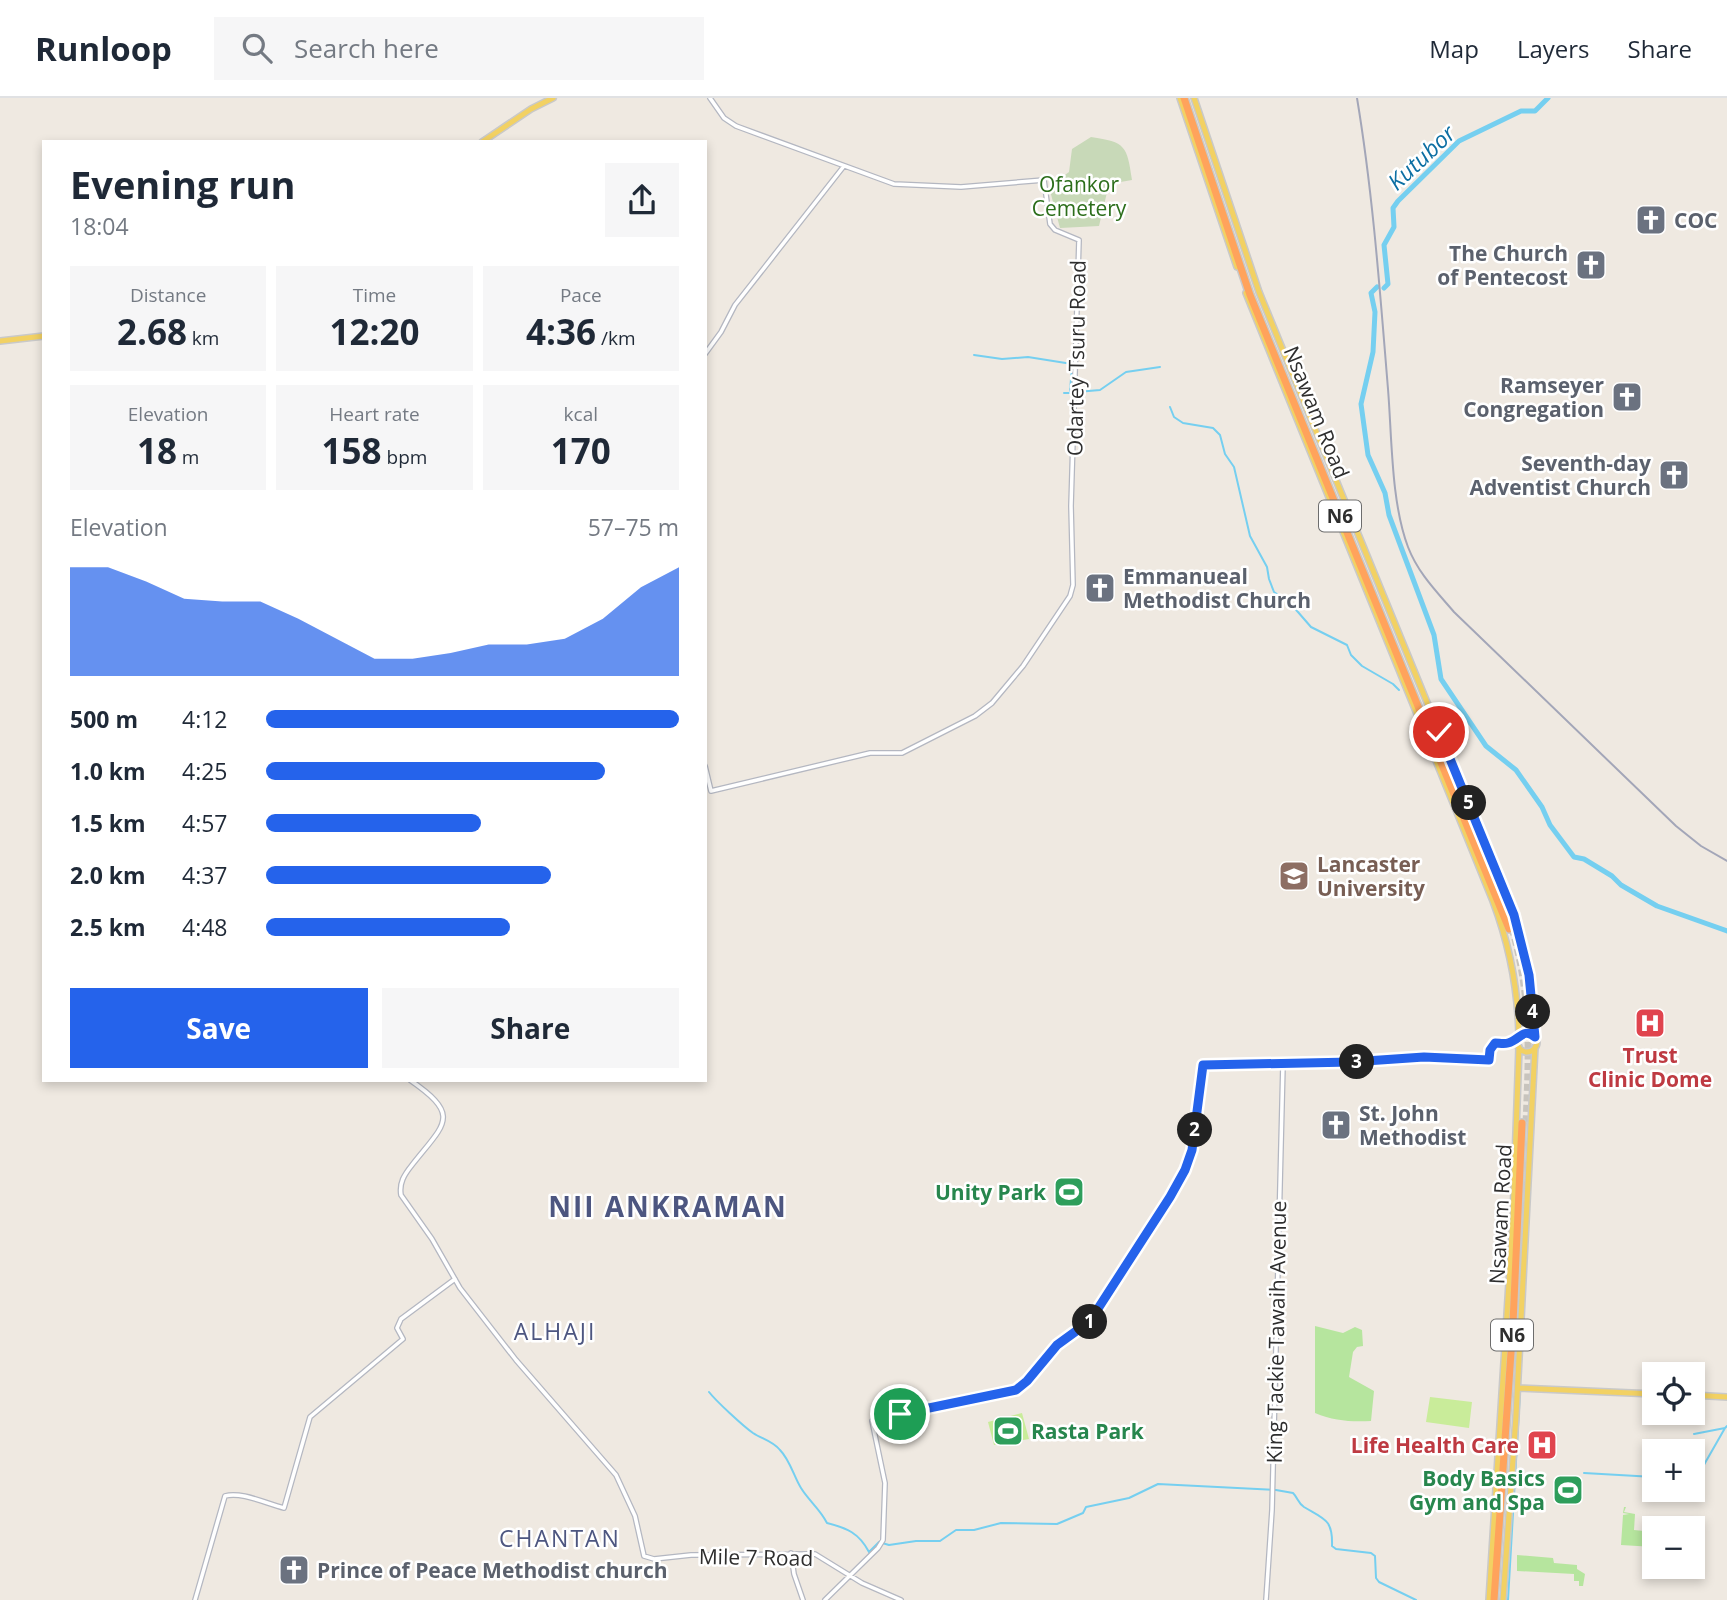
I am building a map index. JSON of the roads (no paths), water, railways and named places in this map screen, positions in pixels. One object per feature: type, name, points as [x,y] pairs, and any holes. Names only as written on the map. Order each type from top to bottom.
[{"type":"highway","name":"Nsawam Road","points":[[1184,98],[1253,303],[1511,929]]},
{"type":"highway","name":"Nsawam Road","points":[[1496,1600],[1517,1310],[1524,1124]]},
{"type":"main road","points":[[485,140],[531,109],[553,98]]},
{"type":"main road","points":[[1184,98],[1253,315],[1500,918],[1514,972],[1519,1037],[1496,1600]]},
{"type":"main road","points":[[1194,98],[1259,292],[1514,915],[1529,975],[1535,1047],[1518,1388],[1496,1600]]},
{"type":"main road","points":[[0,341],[42,336]]},
{"type":"main road","points":[[1519,1037],[1527,1033],[1535,1037]]},
{"type":"main road","points":[[1518,1046],[1528,1052],[1535,1047]]},
{"type":"main road","points":[[1518,1388],[1642,1393]]},
{"type":"main road","points":[[1705,1396],[1727,1397]]},
{"type":"street","name":"Odartey Tsuru Road","points":[[707,774],[711,791],[870,753],[902,753],[975,716],[992,703],[1023,666],[1073,590],[1072,493],[1079,240],[1055,230],[1050,224],[1044,180],[930,187],[894,184],[736,126],[724,118],[710,98]]},
{"type":"street","points":[[707,351],[735,305],[844,166]]},
{"type":"street","points":[[1508,1043],[1519,1037]]},
{"type":"street","points":[[825,1600],[883,1540],[886,1483],[872,1421],[948,1402],[1016,1390],[1057,1345],[1090,1321],[1158,1218],[1185,1170],[1194,1139],[1203,1065],[1424,1057],[1489,1060],[1493,1044],[1508,1043],[1518,1046]]},
{"type":"street","name":"King Tackie Tawaih Avenue","points":[[1266,1600],[1273,1492],[1283,1064]]},
{"type":"street","points":[[195,1600],[220,1510],[227,1495],[284,1508],[310,1417],[403,1339],[397,1328],[398,1321],[455,1279],[400,1191],[403,1177],[444,1120],[435,1099],[413,1082]]},
{"type":"street","name":"Mile 7 Road","points":[[455,1279],[528,1375],[616,1475],[635,1517],[644,1556],[654,1559],[691,1555],[817,1555],[850,1576],[901,1600]]},
{"type":"street","points":[[791,1553],[794,1574],[803,1600]]},
{"type":"waterway","name":"Kutubor","points":[[1384,288],[1388,284],[1384,245],[1394,227],[1393,208],[1398,201],[1459,141],[1521,111],[1535,111],[1548,98]]},
{"type":"waterway","points":[[1377,287],[1371,293],[1375,312],[1373,352],[1361,404],[1368,455],[1385,493],[1389,515],[1434,635],[1441,679],[1486,746],[1516,770],[1542,807],[1550,825],[1574,857],[1584,859],[1657,906],[1727,931]]},
{"type":"waterway","points":[[974,355],[1002,359],[1028,357],[1072,364],[1070,393],[1064,393]]},
{"type":"waterway","points":[[1077,392],[1100,390],[1126,372],[1160,367]]},
{"type":"waterway","points":[[1170,407],[1174,417],[1183,423],[1213,428],[1220,435],[1225,454],[1234,467],[1250,536],[1267,567],[1274,592],[1291,604],[1311,627],[1347,645],[1351,655],[1362,666],[1399,690]]},
{"type":"waterway","points":[[709,1392],[749,1430],[777,1447],[787,1459],[801,1488],[827,1523],[852,1532],[869,1552],[879,1542],[889,1545],[940,1541],[956,1530],[974,1530],[1001,1523],[1057,1524],[1083,1513],[1086,1507],[1129,1498],[1158,1484],[1276,1490],[1293,1493],[1302,1505],[1322,1517],[1331,1530],[1332,1546],[1336,1549],[1371,1553],[1375,1556],[1376,1578],[1379,1582],[1416,1600]]},
{"type":"waterway","points":[[1508,1600],[1520,1392]]},
{"type":"waterway","points":[[1694,1434],[1727,1426]]},
{"type":"waterway","points":[[1705,1463],[1725,1428]]},
{"type":"waterway","points":[[1584,1473],[1642,1476]]},
{"type":"tunnel","points":[[1512,928],[1523,978],[1528,1026],[1526,1124]]},
{"type":"railway","points":[[1357,98],[1376,243],[1395,490],[1402,529],[1412,556],[1428,581],[1454,612],[1676,826],[1701,846],[1727,861]]},
{"type":"place","name":"COC","points":[[1651,220]]},
{"type":"place","name":"The Church of Pentecost","points":[[1591,265]]},
{"type":"place","name":"Ramseyer Congregation","points":[[1627,397]]},
{"type":"place","name":"Seventh-day Adventist Church","points":[[1674,475]]},
{"type":"place","name":"Emmanueal Methodist Church","points":[[1100,588]]},
{"type":"place","name":"Lancaster University","points":[[1294,876]]},
{"type":"place","name":"Trust Clinic Dome","points":[[1650,1023]]},
{"type":"place","name":"St. John Methodist","points":[[1336,1125]]},
{"type":"place","name":"Unity Park","points":[[1069,1192]]},
{"type":"place","name":"Rasta Park","points":[[1008,1431]]},
{"type":"place","name":"Life Health Care","points":[[1542,1445]]},
{"type":"place","name":"Body Basics Gym and Spa","points":[[1568,1490]]},
{"type":"place","name":"Prince of Peace Methodist church","points":[[294,1570]]},
{"type":"district","name":"NII ANKRAMAN","points":[[668,1206]]},
{"type":"district","name":"ALHAJI","points":[[555,1331]]},
{"type":"district","name":"CHANTAN","points":[[560,1538]]},
{"type":"park label","name":"Ofankor Cemetery","points":[[1079,196]]}]
